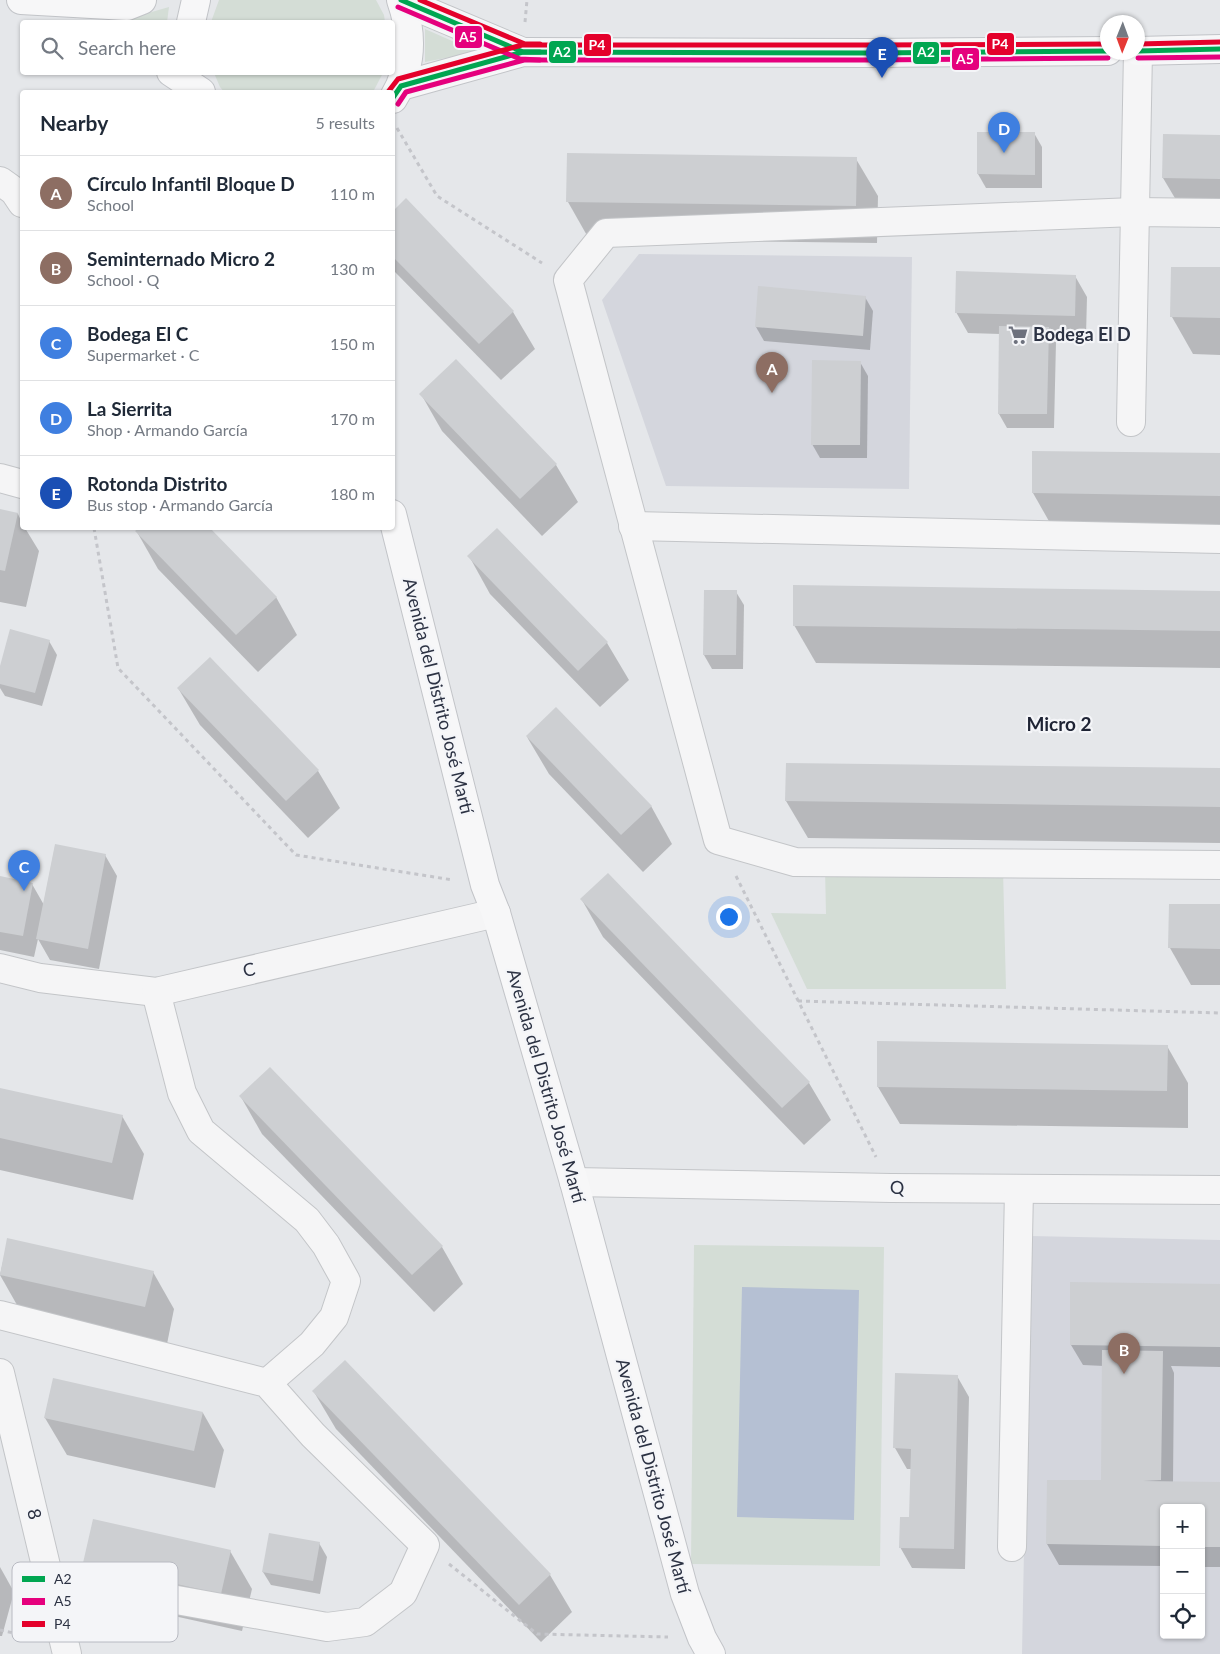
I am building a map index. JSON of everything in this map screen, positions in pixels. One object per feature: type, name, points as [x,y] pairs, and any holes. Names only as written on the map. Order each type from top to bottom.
[{"type":"main road","points":[[21,0],[127,6],[142,0]]},
{"type":"main road","points":[[21,0],[73,20]]},
{"type":"main road","points":[[191,20],[196,0]]},
{"type":"main road","points":[[402,0],[523,52]]},
{"type":"main road","points":[[397,93],[409,58],[409,29],[402,0]]},
{"type":"main road","points":[[1145,51],[1220,49]]},
{"type":"main road","points":[[397,93],[523,52],[880,53],[1100,51]]},
{"type":"main road","points":[[177,75],[198,86]]},
{"type":"main road","name":"Avenida del Distrito José Martí","points":[[395,526],[485,885],[496,913],[574,1182],[685,1594],[706,1646]]},
{"type":"street","points":[[1131,422],[1138,60]]},
{"type":"street","points":[[0,181],[14,191],[20,200]]},
{"type":"street","points":[[1220,213],[1134,212],[606,233],[568,280],[718,840],[795,866],[1220,865]]},
{"type":"street","points":[[0,478],[20,483]]},
{"type":"street","points":[[634,526],[1220,539]]},
{"type":"street","name":"C","points":[[0,968],[40,978],[156,992],[496,913]]},
{"type":"street","points":[[156,992],[182,1093],[201,1131],[307,1220],[326,1245],[346,1281],[334,1317],[312,1344],[267,1383]]},
{"type":"street","name":"Q","points":[[574,1182],[891,1188],[1220,1190]]},
{"type":"street","points":[[1012,1547],[1019,1188]]},
{"type":"street","points":[[0,1315],[267,1383],[313,1435],[425,1545],[403,1593],[365,1622],[327,1627],[178,1600]]},
{"type":"street","name":"8","points":[[0,1373],[46,1562]]},
{"type":"path","points":[[395,125],[438,196],[568,280]]},
{"type":"path","points":[[94,530],[118,668],[296,855],[485,885]]},
{"type":"path","points":[[718,840],[891,1188]]},
{"type":"path","points":[[798,1001],[1220,1012]]},
{"type":"path","points":[[425,1545],[537,1634],[706,1646]]},
{"type":"shaded area","points":[[219,0],[376,0],[385,20],[212,20]]},
{"type":"shaded area","points":[[169,7],[167,20],[124,20]]},
{"type":"shaded area","points":[[425,29],[477,52],[425,62]]},
{"type":"shaded area","points":[[215,75],[382,75],[374,90],[222,90]]},
{"type":"shaded area","points":[[639,254],[912,257],[909,489],[666,486],[602,300]]},
{"type":"shaded area","points":[[825,868],[1003,870],[1006,989],[807,989],[771,913],[826,914]]},
{"type":"shaded area","points":[[1030,1236],[1220,1240],[1220,1654],[1022,1654]]},
{"type":"shaded area","points":[[694,1245],[884,1247],[880,1566],[691,1564]]},
{"type":"water","points":[[742,1287],[859,1290],[854,1520],[737,1517]]},
{"type":"building","points":[[977,132],[1035,132],[1035,175],[977,174]]},
{"type":"building","points":[[1163,134],[1220,135],[1220,179],[1162,178]]},
{"type":"building","points":[[567,153],[857,157],[856,206],[566,202]]},
{"type":"building","points":[[406,198],[514,311],[479,344],[395,259],[395,209]]},
{"type":"building","points":[[1171,267],[1220,267],[1220,318],[1170,317]]},
{"type":"building","points":[[956,271],[1076,275],[1075,316],[955,313]]},
{"type":"building","points":[[758,286],[866,296],[863,336],[755,327]]},
{"type":"building","points":[[999,326],[1049,327],[1047,414],[998,414]]},
{"type":"building","points":[[456,359],[557,464],[520,499],[419,394]]},
{"type":"building","points":[[812,360],[861,361],[860,445],[811,445]]},
{"type":"building","points":[[1032,451],[1220,453],[1220,496],[1032,493]]},
{"type":"building","points":[[0,509],[18,513],[5,571],[0,570]]},
{"type":"building","points":[[497,528],[608,642],[578,671],[467,556]]},
{"type":"building","points":[[212,530],[277,597],[236,635],[135,531]]},
{"type":"building","points":[[793,585],[1220,591],[1220,631],[793,626]]},
{"type":"building","points":[[704,590],[737,590],[736,655],[703,655]]},
{"type":"building","points":[[10,629],[50,640],[35,693],[0,684],[0,666]]},
{"type":"building","points":[[210,657],[319,770],[286,801],[177,688]]},
{"type":"building","points":[[556,707],[652,806],[621,835],[526,736]]},
{"type":"building","points":[[786,763],[1220,768],[1220,807],[785,801]]},
{"type":"building","points":[[55,844],[106,854],[88,949],[36,939]]},
{"type":"building","points":[[608,873],[810,1082],[782,1108],[580,899]]},
{"type":"building","points":[[0,876],[33,883],[23,936],[0,932]]},
{"type":"building","points":[[1169,904],[1220,904],[1220,949],[1168,948]]},
{"type":"building","points":[[877,1041],[1168,1045],[1167,1091],[877,1087]]},
{"type":"building","points":[[270,1067],[443,1246],[412,1275],[239,1096]]},
{"type":"building","points":[[0,1088],[123,1115],[112,1163],[0,1138]]},
{"type":"building","points":[[7,1238],[154,1271],[145,1307],[0,1275]]},
{"type":"building","points":[[1070,1282],[1220,1284],[1220,1347],[1070,1345]]},
{"type":"building","points":[[1102,1350],[1163,1351],[1161,1480],[1143,1481],[1220,1482],[1220,1547],[1205,1547],[1205,1504],[1160,1504],[1160,1546],[1046,1544],[1047,1480],[1101,1480]]},
{"type":"building","points":[[345,1360],[551,1574],[519,1605],[312,1391]]},
{"type":"building","points":[[895,1373],[958,1375],[954,1549],[899,1548],[900,1517],[909,1517],[911,1449],[893,1448]]},
{"type":"building","points":[[53,1378],[203,1412],[194,1451],[44,1418]]},
{"type":"building","points":[[93,1519],[231,1550],[221,1594],[178,1584],[178,1562],[83,1562]]},
{"type":"building","points":[[269,1533],[320,1542],[313,1581],[262,1572]]},
{"type":"transit line","name":"A2","points":[[401,0],[523,52],[540,52]]},
{"type":"transit line","name":"P4","points":[[420,0],[525,44],[540,44]]},
{"type":"transit line","name":"A5","points":[[398,7],[520,59],[540,60]]},
{"type":"transit line","name":"P4","points":[[1145,44],[1220,42]]},
{"type":"transit line","name":"P4","points":[[390,90],[398,79],[522,45],[1100,44]]},
{"type":"transit line","name":"A2","points":[[1145,51],[1220,49]]},
{"type":"transit line","name":"A2","points":[[395,95],[401,86],[523,52],[870,53],[1100,51]]},
{"type":"transit line","name":"A5","points":[[1145,58],[1220,57]]},
{"type":"transit line","name":"A5","points":[[398,104],[406,92],[524,60],[1100,58]]},
{"type":"place","name":"Rotonda Distrito","points":[[882,78]]},
{"type":"place","name":"La Sierrita","points":[[1004,153]]},
{"type":"place","name":"Bodega El D","points":[[1018,335]]},
{"type":"place","name":"Círculo Infantil Bloque D","points":[[772,393]]},
{"type":"place","name":"Bodega El C","points":[[24,891]]},
{"type":"place","name":"Seminternado Micro 2","points":[[1124,1374]]},
{"type":"district","name":"Micro 2","points":[[1059,724]]}]
